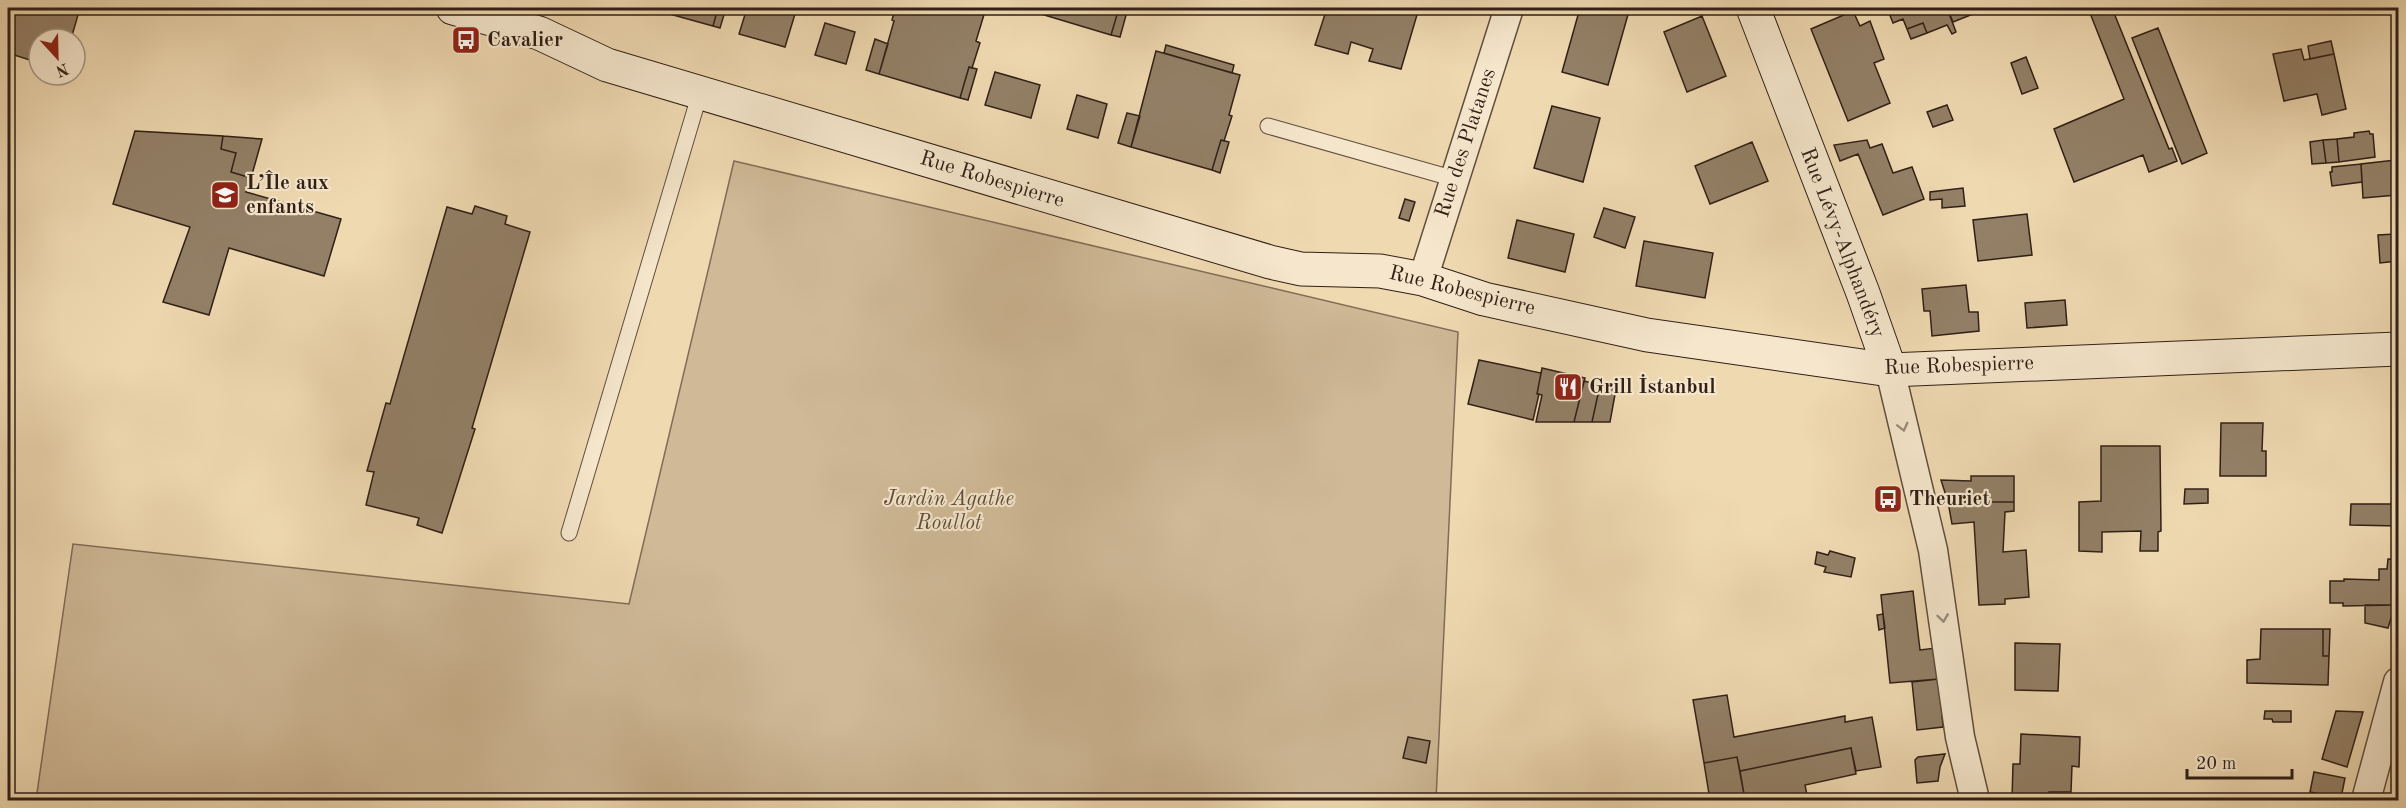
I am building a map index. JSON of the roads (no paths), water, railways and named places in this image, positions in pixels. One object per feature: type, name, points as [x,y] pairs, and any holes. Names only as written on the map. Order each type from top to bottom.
[{"type":"street","name":"Rue Robespierre","points":[[453,8],[505,15],[608,65],[1270,262],[1301,269],[1380,271],[1423,279],[1484,298],[1647,335],[1890,370],[2398,350]]},
{"type":"street","name":"Rue des Platanes","points":[[1423,279],[1509,8]]},
{"type":"street","name":"Rue Lévy-Alphandéry","points":[[1753,8],[1863,293],[1890,370],[1933,550],[1960,737],[1975,801]]},
{"type":"street","points":[[2366,801],[2394,716],[2398,682]]},
{"type":"lane","points":[[569,533],[700,93]]},
{"type":"lane","points":[[1268,126],[1455,179]]},
{"type":"place","name":"Cavalier","points":[[466,40]]},
{"type":"place","name":"L’Île aux enfants","points":[[225,195]]},
{"type":"place","name":"Grill İstanbul","points":[[1568,387]]},
{"type":"place","name":"Theuriet","points":[[1888,499]]},
{"type":"park label","name":"Jardin Agathe Roullot","points":[[949,511]]}]
